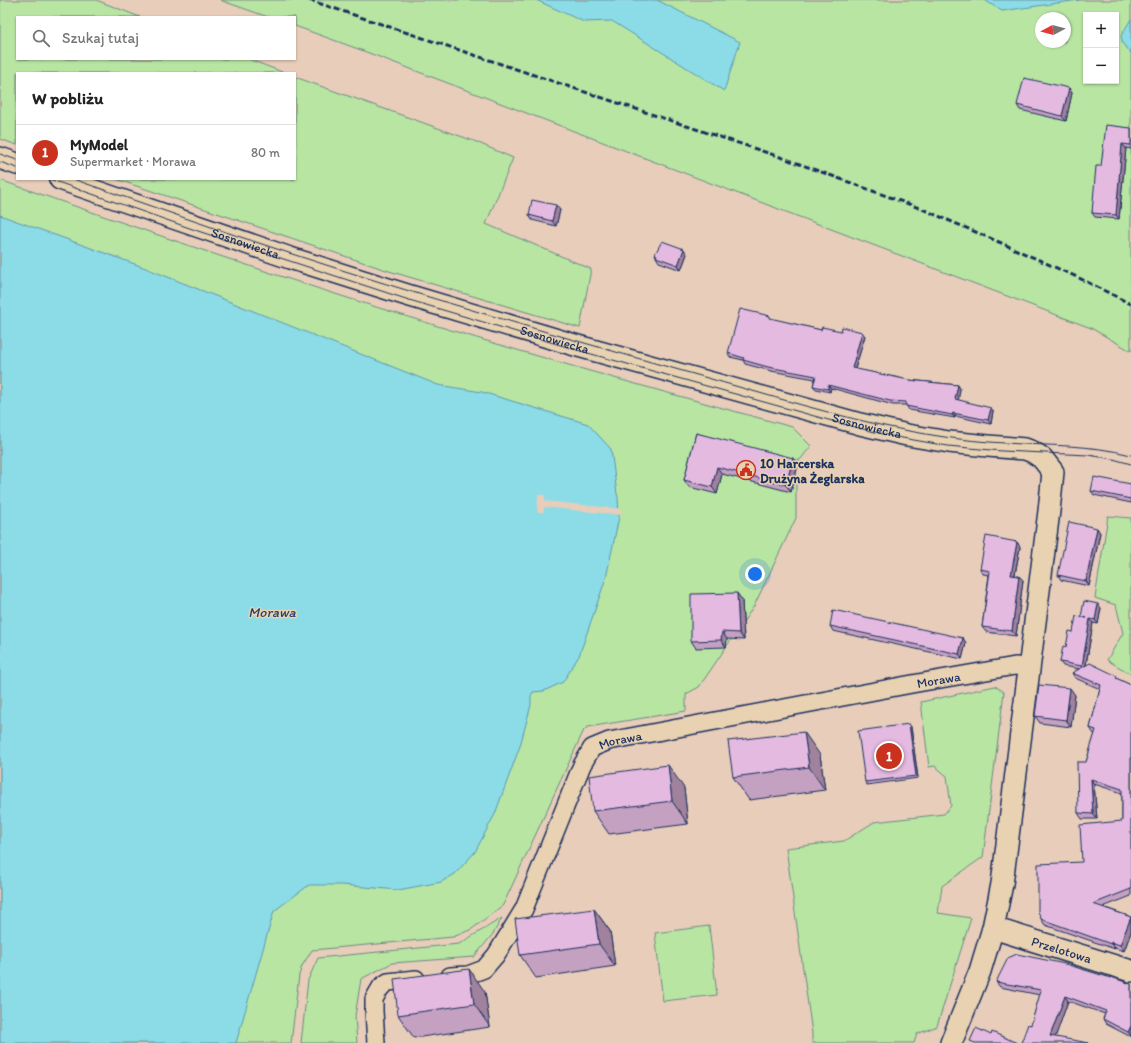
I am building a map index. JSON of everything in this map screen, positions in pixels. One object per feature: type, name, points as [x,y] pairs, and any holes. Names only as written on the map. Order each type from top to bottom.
[{"type":"street","points":[[0,158],[16,164]]},
{"type":"street","name":"Sosnowiecka","points":[[63,180],[297,260],[500,323],[634,362],[860,424],[907,435],[949,442],[1025,449],[1033,452],[1042,458],[1053,472],[1029,667]]},
{"type":"street","name":"Morawa","points":[[376,1043],[374,999],[381,987],[388,982],[468,974],[484,969],[496,955],[524,909],[582,765],[592,748],[609,741],[912,684],[1015,666],[1029,667]]},
{"type":"street","points":[[951,1043],[980,971],[993,928],[1005,861],[1029,667]]},
{"type":"street","name":"Przelotowa","points":[[993,928],[1131,971]]},
{"type":"green space","points":[[0,0],[96,0],[137,16],[16,16],[16,60],[251,60],[282,72],[16,72],[16,145],[0,139]]},
{"type":"green space","points":[[220,0],[1131,0],[1131,351],[1091,328],[296,26],[296,16],[265,16]]},
{"type":"green space","points":[[296,77],[474,141],[513,158],[486,224],[591,269],[580,328],[389,271],[119,180],[296,180]]},
{"type":"green space","name":"Morawa","points":[[0,180],[323,290],[476,338],[656,390],[792,427],[811,446],[800,460],[796,460],[796,518],[754,606],[699,687],[686,694],[686,711],[588,727],[584,730],[503,905],[472,929],[453,937],[312,950],[302,966],[299,975],[291,1043],[0,1043]]},
{"type":"green space","points":[[1108,516],[1131,518],[1131,674],[1107,660],[1123,633],[1116,605],[1095,598]]},
{"type":"green space","points":[[995,686],[1004,692],[983,857],[942,886],[938,913],[971,918],[937,1026],[917,1034],[914,1043],[812,1043],[812,1033],[786,848],[844,841],[874,822],[944,814],[951,806],[947,776],[935,766],[929,767],[921,702]]},
{"type":"green space","points":[[502,918],[493,934],[474,957],[392,963],[361,979],[355,1016],[357,1043],[301,1043],[308,980],[318,958],[459,944]]},
{"type":"green space","points":[[709,926],[717,995],[663,1001],[655,933]]},
{"type":"water","points":[[536,0],[657,0],[740,42],[724,91],[612,21],[584,22]]},
{"type":"water","points":[[986,0],[1079,0],[1002,11]]},
{"type":"water","points":[[1131,19],[1131,53],[1123,44],[1121,36]]},
{"type":"water","name":"Morawa","points":[[0,215],[143,267],[438,385],[482,392],[588,424],[611,449],[618,497],[619,517],[606,578],[579,656],[563,682],[544,691],[533,692],[531,696],[531,705],[520,746],[495,814],[475,852],[455,874],[441,882],[398,890],[342,885],[309,885],[274,911],[236,1043],[0,1043]]},
{"type":"pier","points":[[538,495],[545,495],[545,501],[621,509],[621,515],[544,507],[544,512],[537,512]]},
{"type":"building","points":[[1024,78],[1069,88],[1062,116],[1017,105]]},
{"type":"building","points":[[1106,125],[1131,128],[1131,145],[1122,144],[1116,215],[1092,213],[1096,166],[1101,166]]},
{"type":"building","points":[[532,200],[556,205],[552,221],[529,215]]},
{"type":"building","points":[[662,241],[684,249],[678,265],[656,257],[657,255],[655,254]]},
{"type":"building","points":[[740,309],[821,330],[822,327],[841,331],[842,327],[862,332],[852,368],[909,380],[958,385],[955,399],[991,408],[988,420],[906,406],[906,402],[890,401],[828,385],[828,389],[813,386],[816,376],[768,367],[743,360],[744,358],[728,353]]},
{"type":"building","name":"10 Harcerska Drużyna Żeglarska","points":[[696,433],[793,458],[786,485],[717,467],[712,487],[684,480]]},
{"type":"building","points":[[1094,477],[1131,484],[1131,499],[1091,491]]},
{"type":"building","points":[[1069,522],[1097,528],[1086,581],[1058,575]]},
{"type":"building","points":[[986,536],[1017,542],[1011,575],[1019,576],[1012,631],[982,627],[990,571],[980,569]]},
{"type":"building","points":[[737,593],[739,633],[722,632],[721,640],[691,641],[691,594]]},
{"type":"building","points":[[1084,601],[1098,604],[1095,620],[1090,619],[1082,666],[1060,662],[1063,646],[1066,647],[1069,631],[1073,632],[1076,616],[1081,617]]},
{"type":"building","points":[[833,610],[963,638],[959,654],[830,626]]},
{"type":"building","points":[[1090,663],[1117,676],[1116,678],[1131,685],[1131,889],[1093,904],[1131,917],[1120,945],[1111,942],[1111,944],[1041,919],[1038,911],[1038,864],[1082,862],[1080,825],[1122,821],[1122,789],[1091,779],[1093,814],[1078,813],[1077,762],[1086,762],[1096,730],[1090,728],[1101,685],[1072,673]]},
{"type":"building","points":[[1039,685],[1070,688],[1066,720],[1035,716]]},
{"type":"building","points":[[909,724],[916,776],[865,782],[858,731]]},
{"type":"building","points":[[804,732],[809,767],[733,777],[728,741]]},
{"type":"building","points":[[668,765],[672,801],[593,811],[589,776]]},
{"type":"building","points":[[594,909],[599,944],[520,955],[515,919]]},
{"type":"building","points":[[1017,954],[1065,964],[1131,984],[1131,1026],[1128,1032],[1103,1019],[1106,1011],[1065,996],[1050,1036],[1089,1043],[1021,1043],[1028,1024],[1031,1025],[1041,990],[996,982],[1008,958]]},
{"type":"building","points":[[469,969],[474,1004],[398,1015],[394,979]]},
{"type":"building","points":[[976,1028],[991,1035],[992,1032],[1017,1043],[975,1043],[970,1041]]},
{"type":"tram line","points":[[0,154],[16,160]]},
{"type":"tram line","points":[[0,162],[16,168]]},
{"type":"tram line","points":[[52,180],[201,232],[406,299],[577,350],[843,424],[891,436],[948,446],[1002,451],[1088,455],[1113,459],[1131,464]]},
{"type":"tram line","points":[[76,180],[237,236],[387,284],[577,341],[828,412],[880,425],[942,437],[974,441],[1084,447],[1115,451],[1131,455]]},
{"type":"railway","points":[[309,0],[786,159],[922,209],[1079,278],[1131,304]]},
{"type":"place","name":"10 Harcerska Drużyna Żeglarska","points":[[746,470]]},
{"type":"place","name":"MyModel","points":[[889,756]]}]
